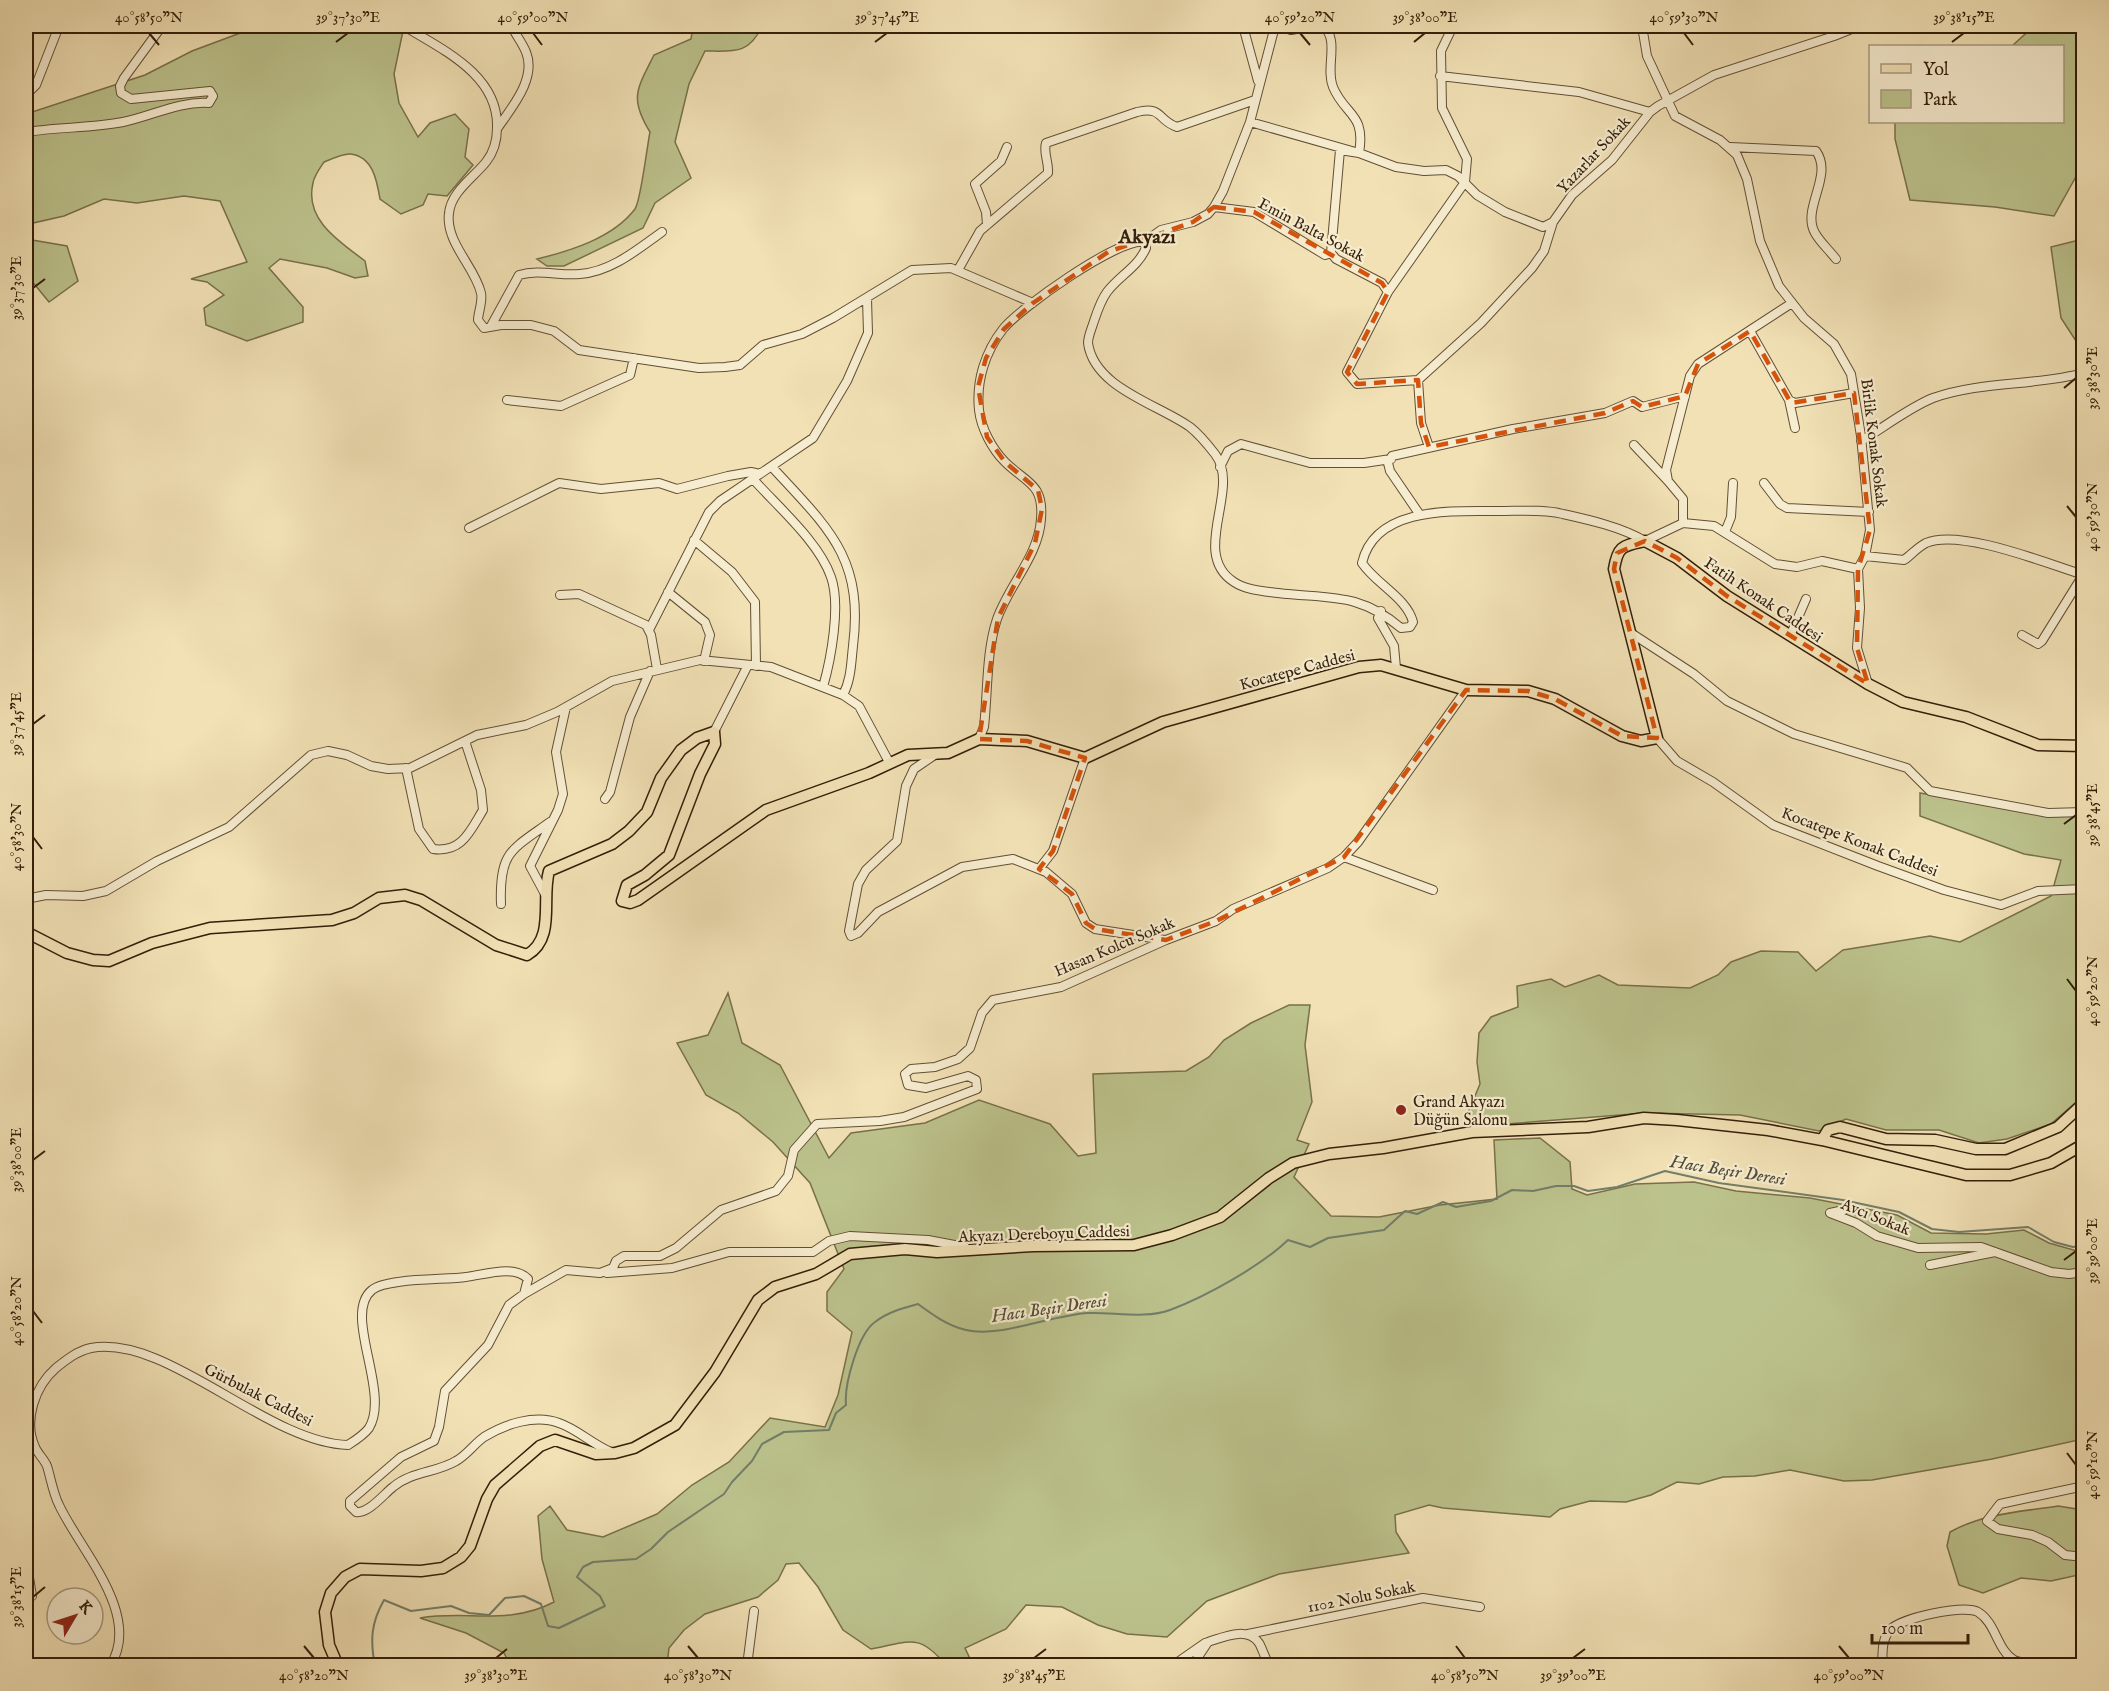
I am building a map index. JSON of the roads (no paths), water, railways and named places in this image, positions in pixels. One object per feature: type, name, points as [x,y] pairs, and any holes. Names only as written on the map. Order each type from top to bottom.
[{"type":"main road","name":"Kocatepe Konak Caddesi","points":[[1645,541],[1623,546],[1617,553],[1614,569],[1631,633],[1633,653],[1657,738]]},
{"type":"main road","name":"Fatih Konak Caddesi","points":[[1645,541],[1677,558],[1727,596],[1790,636],[1868,684],[1903,702],[1966,717],[2038,745],[2084,746]]},
{"type":"main road","name":"Kocatepe Caddesi","points":[[1085,758],[1163,722],[1359,667],[1381,664],[1466,690],[1528,691],[1555,699],[1622,736],[1641,741],[1657,738]]},
{"type":"main road","points":[[26,932],[67,953],[93,960],[109,960],[152,943],[210,928],[332,920],[354,913],[379,898],[405,895],[421,900],[496,945],[527,955],[538,948],[544,938],[545,894],[549,871],[612,844],[629,831],[647,812],[661,778],[681,750],[697,738],[714,732],[715,744],[699,774],[669,855],[645,875],[627,885],[622,901],[630,903],[638,900],[766,810],[869,773],[908,755],[948,753],[979,739],[1027,741],[1085,758]]},
{"type":"main road","points":[[1822,1140],[1828,1130],[1840,1127],[1886,1139],[1935,1140],[1976,1149],[2005,1149],[2058,1127],[2084,1103]]},
{"type":"main road","name":"Akyazı Dereboyu Caddesi","points":[[615,1454],[633,1448],[675,1425],[715,1372],[758,1300],[775,1287],[816,1274],[850,1254],[905,1249],[937,1252],[1033,1246],[1134,1245],[1172,1236],[1220,1217],[1269,1178],[1293,1163],[1329,1154],[1383,1148],[1472,1132],[1588,1127],[1644,1118],[1768,1130],[1977,1175],[2010,1175],[2052,1163],[2084,1144]]},
{"type":"main road","points":[[338,1665],[325,1630],[325,1612],[331,1593],[345,1577],[360,1569],[421,1571],[443,1568],[461,1557],[470,1546],[486,1499],[495,1485],[540,1446],[555,1440],[596,1454],[615,1454]]},
{"type":"street","points":[[26,95],[36,85],[58,26]]},
{"type":"street","points":[[26,132],[64,126],[120,123],[153,115],[182,104],[209,103],[213,96],[210,91],[131,99],[121,93],[124,78],[162,26]]},
{"type":"street","points":[[404,26],[476,74],[492,94],[497,129],[496,141],[489,159],[455,196],[448,214],[453,235],[482,295],[478,320],[484,328],[531,325],[554,331],[579,350],[699,368],[740,365],[763,345],[802,334],[867,299],[912,270],[951,267],[1033,303]]},
{"type":"street","points":[[1243,26],[1259,84]]},
{"type":"street","points":[[979,739],[984,727],[992,641],[998,618],[1035,543],[1042,509],[1038,490],[1024,475],[1005,462],[987,437],[979,412],[978,387],[986,358],[1004,329],[1033,303],[1108,252],[1136,241],[1144,242],[1161,230],[1193,222],[1209,214],[1223,191],[1250,122],[1275,26]]},
{"type":"street","points":[[1281,26],[1291,30],[1311,26]]},
{"type":"street","points":[[1323,26],[1329,31],[1331,39],[1330,67],[1333,87],[1359,125],[1359,153]]},
{"type":"street","points":[[1453,26],[1441,51],[1442,108],[1467,159],[1465,182],[1389,292],[1347,372],[1357,384],[1418,380],[1481,323],[1532,268],[1544,251],[1552,222]]},
{"type":"street","points":[[1642,26],[1647,56],[1675,116],[1730,147],[1816,151],[1821,157],[1821,180],[1811,212],[1814,232],[1836,259]]},
{"type":"street","name":"Yazarlar Sokak","points":[[1552,222],[1572,195],[1612,160],[1650,112],[1714,75],[1859,26]]},
{"type":"street","points":[[497,129],[524,88],[528,71],[527,54],[512,27]]},
{"type":"street","points":[[1440,76],[1579,92],[1650,112]]},
{"type":"street","points":[[958,270],[980,231],[1048,173],[1049,165],[1044,150],[1046,143],[1144,110],[1150,109],[1160,113],[1170,124],[1177,127],[1255,100]]},
{"type":"street","points":[[1250,122],[1359,153],[1396,167],[1424,171],[1446,170],[1465,182],[1477,195],[1504,212],[1543,227],[1552,222]]},
{"type":"street","points":[[987,225],[986,212],[975,184],[1001,161],[1007,147]]},
{"type":"street","name":"Birlik Konak Sokak","points":[[1730,147],[1737,155],[1747,178],[1760,241],[1779,286],[1804,318],[1834,344],[1845,360],[1854,393],[1862,441],[1869,512],[1870,530],[1865,556],[1858,569]]},
{"type":"street","points":[[1331,253],[1340,150],[1359,153]]},
{"type":"street","name":"Emin Balta Sokak","points":[[1214,207],[1254,212],[1325,255],[1331,253],[1336,259],[1382,283],[1389,292]]},
{"type":"street","points":[[491,327],[519,275],[533,271],[583,274],[605,268],[662,232]]},
{"type":"street","points":[[1144,242],[1146,248],[1142,257],[1107,292],[1097,313],[1088,339],[1090,356],[1102,372],[1130,394],[1190,427],[1217,457],[1220,468],[1220,508],[1214,554],[1220,567],[1233,582],[1255,590],[1361,602],[1382,611],[1378,618],[1394,646],[1396,668]]},
{"type":"street","points":[[649,630],[709,512],[720,501],[813,438],[847,381],[868,333],[867,299]]},
{"type":"street","points":[[1668,481],[1666,470],[1690,376],[1698,364],[1792,303]]},
{"type":"street","points":[[1750,331],[1789,400],[1795,428]]},
{"type":"street","points":[[507,400],[561,406],[630,375],[634,358]]},
{"type":"street","points":[[1862,441],[1932,398],[1988,386],[2064,378],[2084,373]]},
{"type":"street","points":[[1418,380],[1421,423],[1429,447]]},
{"type":"street","points":[[1789,400],[1795,402],[1854,393]]},
{"type":"street","points":[[1220,468],[1228,451],[1241,444],[1310,463],[1364,463],[1390,459],[1403,452],[1513,429],[1605,413],[1634,402],[1642,407],[1685,396]]},
{"type":"street","points":[[1634,445],[1683,499],[1683,523]]},
{"type":"street","points":[[1390,459],[1390,471],[1420,515]]},
{"type":"street","points":[[772,467],[830,530],[851,574],[856,627],[849,683],[843,695]]},
{"type":"street","points":[[469,528],[559,483],[601,489],[659,483],[677,489],[751,472],[808,538],[831,576],[834,592],[832,645],[823,687]]},
{"type":"street","points":[[1725,532],[1731,518],[1733,483]]},
{"type":"street","points":[[1764,483],[1780,504],[1787,508],[1869,512]]},
{"type":"street","name":"Fatih Konak Caddesi","points":[[1382,611],[1401,628],[1410,627],[1413,622],[1411,612],[1371,577],[1362,563],[1366,547],[1382,531],[1420,515],[1469,511],[1561,513],[1632,533],[1645,541]]},
{"type":"street","points":[[1645,541],[1683,523],[1714,526],[1775,564],[1797,567],[1822,561],[1858,569],[1860,608],[1857,648],[1868,684]]},
{"type":"street","points":[[694,540],[732,572],[754,602],[752,665],[714,732]]},
{"type":"street","points":[[1865,556],[1904,560],[1926,543],[1940,540],[1960,541],[2007,549],[2083,575],[2042,641],[2038,644],[2022,635]]},
{"type":"street","points":[[668,592],[705,622],[710,635],[704,661]]},
{"type":"street","points":[[560,595],[579,594],[645,625],[649,630],[654,670],[630,717],[610,792],[605,799]]},
{"type":"street","points":[[1790,636],[1806,599]]},
{"type":"street","points":[[1631,633],[1694,674],[1727,701],[1794,734],[1907,768],[1930,791],[2048,813],[2084,812]]},
{"type":"street","points":[[26,899],[46,895],[83,896],[106,891],[157,861],[229,827],[312,755],[328,751],[347,755],[371,766],[406,768],[437,756],[465,741],[504,728],[526,725],[566,707],[612,681],[654,670],[704,661],[771,667],[843,695],[859,706],[889,762]]},
{"type":"street","name":"Hasan Kolcu Sokak","points":[[600,1274],[613,1268],[616,1261],[624,1256],[660,1256],[676,1248],[721,1210],[776,1191],[788,1176],[794,1150],[817,1124],[880,1121],[904,1117],[977,1089],[976,1080],[968,1076],[926,1088],[908,1085],[905,1074],[911,1069],[935,1067],[958,1059],[970,1048],[982,1013],[993,1000],[1061,987],[1166,940],[1216,921],[1233,909],[1328,868],[1344,857],[1358,842],[1466,690]]},
{"type":"street","points":[[545,894],[530,866],[563,794],[556,752],[566,707]]},
{"type":"street","name":"Kocatepe Konak Caddesi","points":[[1657,738],[1677,761],[1713,782],[1773,825],[1911,878],[2001,905],[2038,891],[2084,889]]},
{"type":"street","points":[[406,768],[418,829],[434,849],[447,851],[455,847],[466,835],[483,810],[481,790],[465,741]]},
{"type":"street","points":[[936,754],[914,769],[906,786],[897,841],[866,870],[858,884],[849,931],[851,936],[858,933],[878,912],[962,867],[1013,859],[1046,872],[1072,894],[1086,923],[1095,929],[1166,940]]},
{"type":"street","points":[[1039,869],[1053,851],[1085,758]]},
{"type":"street","points":[[501,904],[500,879],[504,861],[516,846],[553,820]]},
{"type":"street","points":[[1344,857],[1433,890]]},
{"type":"street","name":"Avcı Sokak","points":[[1844,1210],[1830,1213],[1856,1223],[1877,1236],[1918,1248],[1981,1247],[2051,1272],[2069,1274],[2084,1272]]},
{"type":"street","points":[[615,1454],[594,1445],[560,1423],[541,1418],[512,1424],[483,1438],[454,1463],[414,1474],[395,1485],[364,1512],[353,1510],[350,1501],[401,1457],[434,1441],[439,1427],[445,1391],[488,1345],[510,1305],[524,1294],[566,1270],[600,1274],[672,1268],[729,1252],[813,1252],[829,1241],[850,1236],[928,1240],[981,1250]]},
{"type":"street","points":[[1930,1265],[1999,1252]]},
{"type":"street","name":"Gürbulak Caddesi","points":[[29,1407],[51,1373],[70,1357],[92,1348],[122,1349],[170,1366],[294,1431],[332,1444],[348,1445],[370,1426],[374,1410],[374,1381],[361,1317],[364,1301],[372,1290],[391,1282],[439,1281],[512,1271],[528,1279],[524,1294]]},
{"type":"street","points":[[29,1407],[30,1427],[35,1446],[46,1464],[58,1503],[105,1584],[117,1611],[121,1636],[117,1656],[110,1665]]},
{"type":"street","points":[[2084,1486],[2000,1504],[1987,1521],[1998,1529],[2032,1535],[2048,1542],[2065,1555],[2084,1557]]},
{"type":"street","points":[[26,1559],[32,1596],[26,1597]]},
{"type":"street","name":"1102 Nolu Sokak","points":[[1173,1665],[1208,1642],[1234,1634],[1248,1634],[1423,1598],[1480,1607]]},
{"type":"street","points":[[1882,1665],[1883,1643],[1889,1631],[1898,1623],[1913,1617],[1968,1610],[1977,1611],[1990,1624],[2007,1655],[2017,1661],[2084,1665]]},
{"type":"street","points":[[747,1665],[754,1611]]},
{"type":"street","points":[[1248,1634],[1258,1642],[1270,1665]]},
{"type":"street","points":[[1192,1665],[1208,1642]]},
{"type":"waterway","name":"Hacı Beşir Deresi","points":[[375,1666],[372,1648],[373,1632],[376,1616],[384,1600],[411,1611],[451,1606],[469,1613],[489,1615],[505,1598],[524,1596],[541,1604],[548,1626],[559,1628],[605,1606],[600,1596],[577,1577],[583,1567],[593,1562],[636,1559],[651,1549],[668,1532],[724,1494],[752,1461],[762,1444],[784,1432],[829,1430],[836,1413],[846,1405],[847,1385],[853,1360],[869,1328],[885,1316],[918,1304],[953,1326],[979,1332],[1010,1329],[1088,1313],[1140,1315],[1161,1313],[1232,1280],[1288,1240],[1310,1247],[1328,1238],[1384,1230],[1405,1211],[1417,1214],[1443,1202],[1456,1207],[1491,1201],[1512,1190],[1533,1191],[1556,1186],[1574,1186],[1588,1191],[1617,1187],[1665,1171],[1719,1183],[1843,1200],[1899,1212],[1932,1229],[1959,1232],[2028,1227],[2054,1242],[2073,1247],[2084,1245]]},
{"type":"place","name":"Grand Akyazı Düğün Salonu","points":[[1401,1110]]},
{"type":"district","name":"Akyazı","points":[[1147,236]]}]
